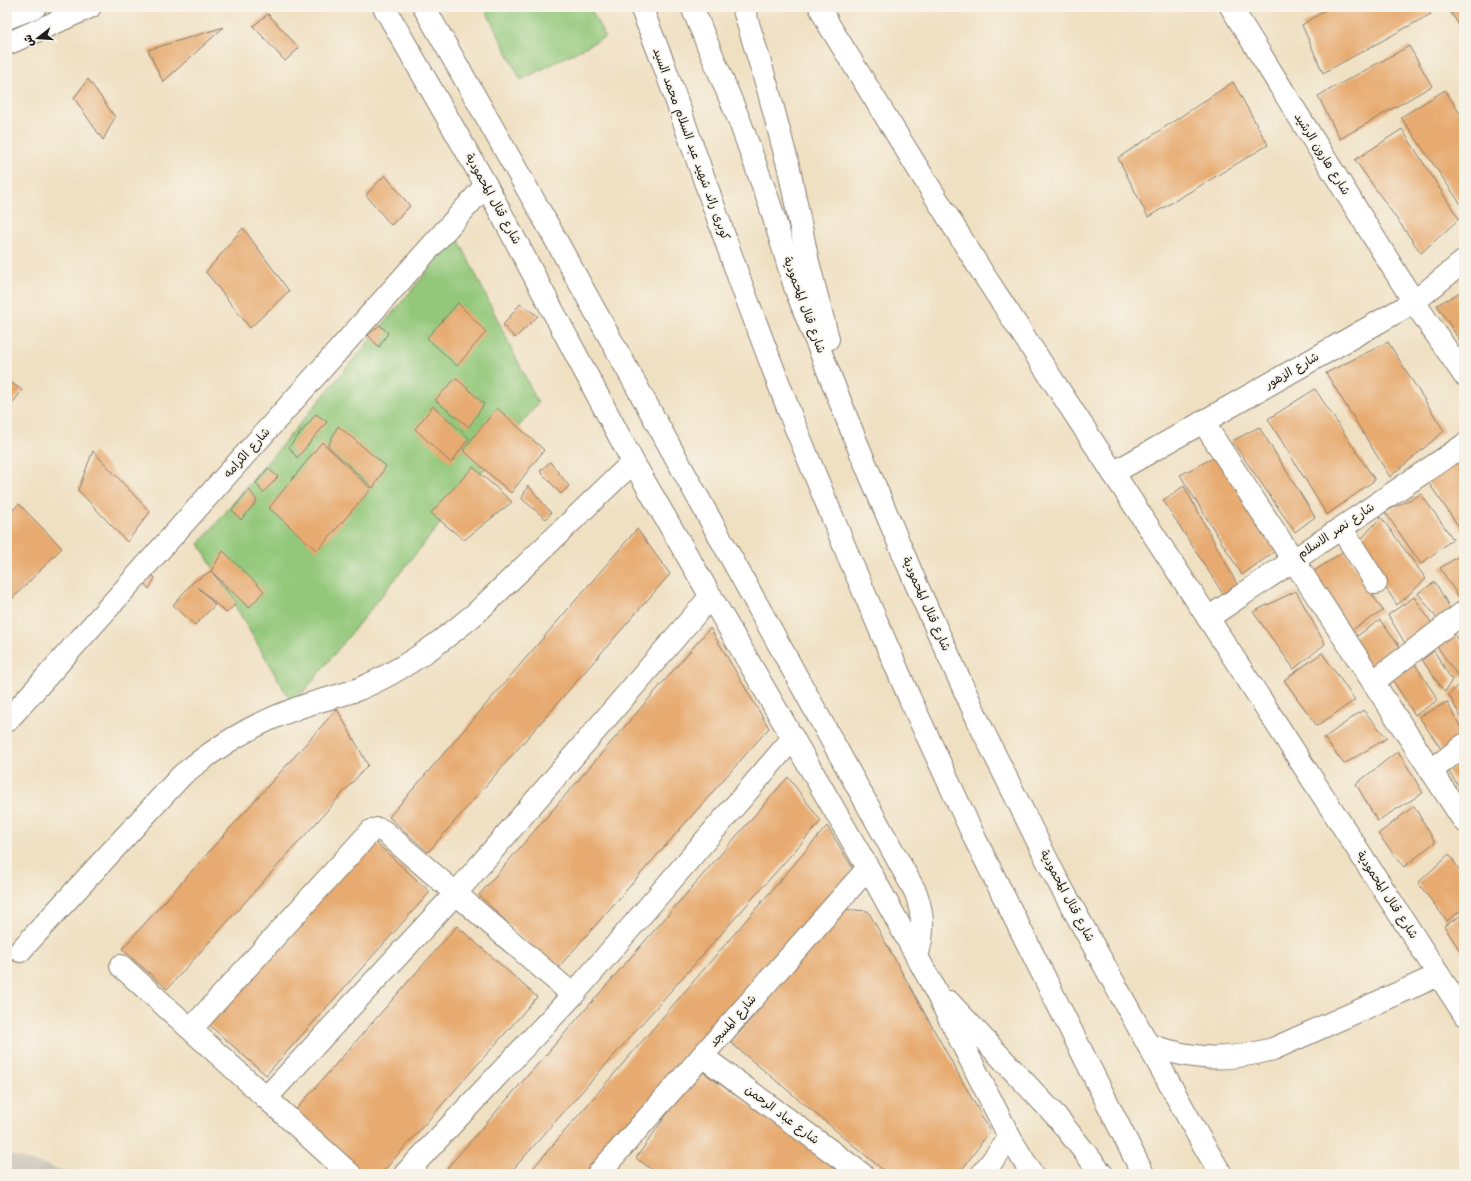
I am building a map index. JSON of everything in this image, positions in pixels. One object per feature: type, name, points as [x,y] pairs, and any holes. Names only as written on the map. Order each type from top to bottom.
[{"type":"street","points":[[7,18],[35,7]]},
{"type":"street","points":[[7,44],[90,7]]},
{"type":"street","name":"شارع قنال المحمودية","points":[[384,7],[486,185],[633,462],[868,868],[932,984],[1010,1138],[1032,1174]]},
{"type":"street","points":[[424,7],[546,222],[916,893],[921,908],[923,925],[922,941],[917,957]]},
{"type":"street","name":"كوبرى رائد شهيد عبد السلام محمد السيد","points":[[641,7],[664,65],[740,281],[792,419],[833,520],[910,699],[976,841],[1144,1174]]},
{"type":"street","name":"شارع قنال المحمودية","points":[[692,7],[740,122],[770,205],[796,290],[855,439],[917,586],[984,731],[1054,874],[1200,1139],[1221,1174]]},
{"type":"street","points":[[743,7],[768,89],[789,169],[808,262],[855,439]]},
{"type":"street","name":"شارع قنال المحمودية","points":[[820,7],[829,25],[982,272],[1439,974],[1461,1000]]},
{"type":"street","name":"شارع هارون الرشيد","points":[[1231,7],[1414,302],[1464,375]]},
{"type":"street","name":"شارع الكرامه","points":[[7,721],[486,185]]},
{"type":"street","name":"شارع الزهور","points":[[1113,473],[1414,302],[1464,261]]},
{"type":"street","points":[[1203,422],[1464,821]]},
{"type":"street","name":"شارع نصر الاسلام","points":[[1208,618],[1464,445]]},
{"type":"street","points":[[20,951],[182,775],[208,754],[236,736],[265,721],[296,708],[358,689],[390,674],[420,656],[449,636],[476,613],[633,462]]},
{"type":"street","points":[[1341,528],[1376,583]]},
{"type":"street","points":[[266,1098],[456,893],[711,596]]},
{"type":"street","points":[[1373,682],[1464,612]]},
{"type":"street","points":[[405,1174],[573,996],[793,738]]},
{"type":"street","points":[[1431,771],[1464,745]]},
{"type":"street","points":[[191,1029],[373,830],[377,829],[383,830],[573,996]]},
{"type":"street","name":"شارع المسجد","points":[[605,1172],[702,1056],[868,868]]},
{"type":"street","points":[[121,966],[350,1174]]},
{"type":"street","points":[[1148,1045],[1172,1053],[1197,1057],[1223,1058],[1248,1056],[1273,1049],[1439,974]]},
{"type":"street","points":[[932,984],[1056,1116],[1102,1174]]},
{"type":"street","name":"شارع عباد الرحمن","points":[[702,1056],[862,1174]]},
{"type":"street","points":[[982,1174],[1010,1138]]},
{"type":"shaded area","points":[[7,1154],[76,1174],[7,1174]]},
{"type":"green space","points":[[484,7],[590,7],[605,37],[521,80]]},
{"type":"green space","points":[[457,236],[538,403],[293,705],[199,544]]},
{"type":"building","points":[[1330,7],[1427,7],[1431,14],[1323,73],[1302,25]]},
{"type":"building","points":[[1447,7],[1464,7],[1464,32]]},
{"type":"building","points":[[268,14],[299,48],[285,61],[253,26]]},
{"type":"building","points":[[224,27],[163,82],[148,50]]},
{"type":"building","points":[[1409,46],[1432,86],[1340,139],[1318,96]]},
{"type":"building","points":[[88,79],[115,117],[103,140],[74,98]]},
{"type":"building","points":[[1233,82],[1268,145],[1148,217],[1118,158]]},
{"type":"building","points":[[1445,90],[1464,120],[1464,204],[1462,206],[1401,117]]},
{"type":"building","points":[[1402,129],[1459,219],[1421,253],[1355,160]]},
{"type":"building","points":[[385,175],[410,206],[391,225],[366,195]]},
{"type":"building","points":[[243,228],[289,291],[250,328],[206,272]]},
{"type":"building","points":[[1464,290],[1464,347],[1437,305]]},
{"type":"building","points":[[458,303],[486,332],[457,366],[427,338]]},
{"type":"building","points":[[520,304],[538,316],[515,338],[503,325]]},
{"type":"building","points":[[380,325],[388,333],[379,347],[368,335]]},
{"type":"building","points":[[1388,342],[1444,431],[1390,477],[1326,373]]},
{"type":"building","points":[[456,378],[484,404],[469,427],[435,400]]},
{"type":"building","points":[[7,380],[22,390],[7,411]]},
{"type":"building","points":[[1315,389],[1375,480],[1327,515],[1268,419]]},
{"type":"building","points":[[433,406],[469,438],[451,463],[415,429]]},
{"type":"building","points":[[497,408],[544,450],[511,493],[463,450]]},
{"type":"building","points":[[316,414],[327,422],[297,458],[289,447]]},
{"type":"building","points":[[338,426],[386,466],[373,488],[328,446]]},
{"type":"building","points":[[1259,427],[1315,517],[1295,532],[1232,441]]},
{"type":"building","points":[[322,442],[371,489],[317,551],[269,508]]},
{"type":"building","points":[[93,451],[150,512],[127,542],[78,490]]},
{"type":"building","points":[[1219,455],[1282,546],[1242,575],[1180,475]]},
{"type":"building","points":[[1464,458],[1464,534],[1428,482]]},
{"type":"building","points":[[550,462],[569,486],[561,494],[540,471]]},
{"type":"building","points":[[473,467],[512,502],[464,540],[431,513]]},
{"type":"building","points":[[268,468],[278,477],[263,493],[256,483]]},
{"type":"building","points":[[528,485],[551,513],[546,519],[522,499]]},
{"type":"building","points":[[1184,486],[1238,586],[1225,597],[1163,500]]},
{"type":"building","points":[[249,489],[257,501],[241,520],[232,510]]},
{"type":"building","points":[[1421,494],[1453,539],[1421,564],[1385,512]]},
{"type":"building","points":[[19,504],[62,548],[7,604],[7,516]]},
{"type":"building","points":[[1381,517],[1426,579],[1397,605],[1357,544]]},
{"type":"building","points":[[637,529],[670,574],[428,852],[389,817]]},
{"type":"building","points":[[223,551],[264,591],[249,608],[211,571]]},
{"type":"building","points":[[1344,551],[1383,611],[1343,635],[1307,576]]},
{"type":"building","points":[[1464,553],[1464,605],[1440,568]]},
{"type":"building","points":[[147,569],[155,578],[149,589],[139,578]]},
{"type":"building","points":[[211,571],[237,603],[226,613],[198,587],[215,605],[195,625],[173,605],[193,582]]},
{"type":"building","points":[[1435,582],[1454,615],[1440,623],[1418,593]]},
{"type":"building","points":[[1296,591],[1325,644],[1294,669],[1253,612]]},
{"type":"building","points":[[1414,597],[1435,628],[1409,650],[1388,615]]},
{"type":"building","points":[[1380,620],[1400,647],[1370,672],[1348,642]]},
{"type":"building","points":[[710,628],[769,728],[556,970],[479,895]]},
{"type":"building","points":[[1452,631],[1464,649],[1464,674],[1459,678],[1437,646]]},
{"type":"building","points":[[1434,651],[1452,680],[1445,692],[1422,660]]},
{"type":"building","points":[[1322,653],[1355,700],[1317,726],[1284,680]]},
{"type":"building","points":[[1413,661],[1438,700],[1415,715],[1392,679]]},
{"type":"building","points":[[1458,685],[1464,692],[1464,723],[1449,695]]},
{"type":"building","points":[[1447,702],[1464,734],[1444,753],[1419,717]]},
{"type":"building","points":[[337,709],[368,765],[167,989],[122,949]]},
{"type":"building","points":[[1363,710],[1387,738],[1344,764],[1324,738]]},
{"type":"building","points":[[1398,751],[1423,793],[1377,821],[1356,784]]},
{"type":"building","points":[[1464,760],[1464,793],[1448,771]]},
{"type":"building","points":[[788,777],[821,821],[509,1174],[442,1174]]},
{"type":"building","points":[[1414,806],[1435,842],[1404,867],[1378,834]]},
{"type":"building","points":[[827,826],[854,870],[590,1174],[528,1174]]},
{"type":"building","points":[[373,840],[430,892],[266,1075],[208,1024]]},
{"type":"building","points":[[1449,854],[1464,877],[1464,908],[1447,921],[1418,883]]},
{"type":"building","points":[[842,909],[868,911],[990,1131],[959,1174],[888,1174],[731,1043]]},
{"type":"building","points":[[1464,914],[1464,957],[1444,926]]},
{"type":"building","points":[[457,926],[537,997],[381,1174],[363,1174],[294,1112]]},
{"type":"building","points":[[699,1069],[846,1174],[658,1174],[636,1158]]}]
